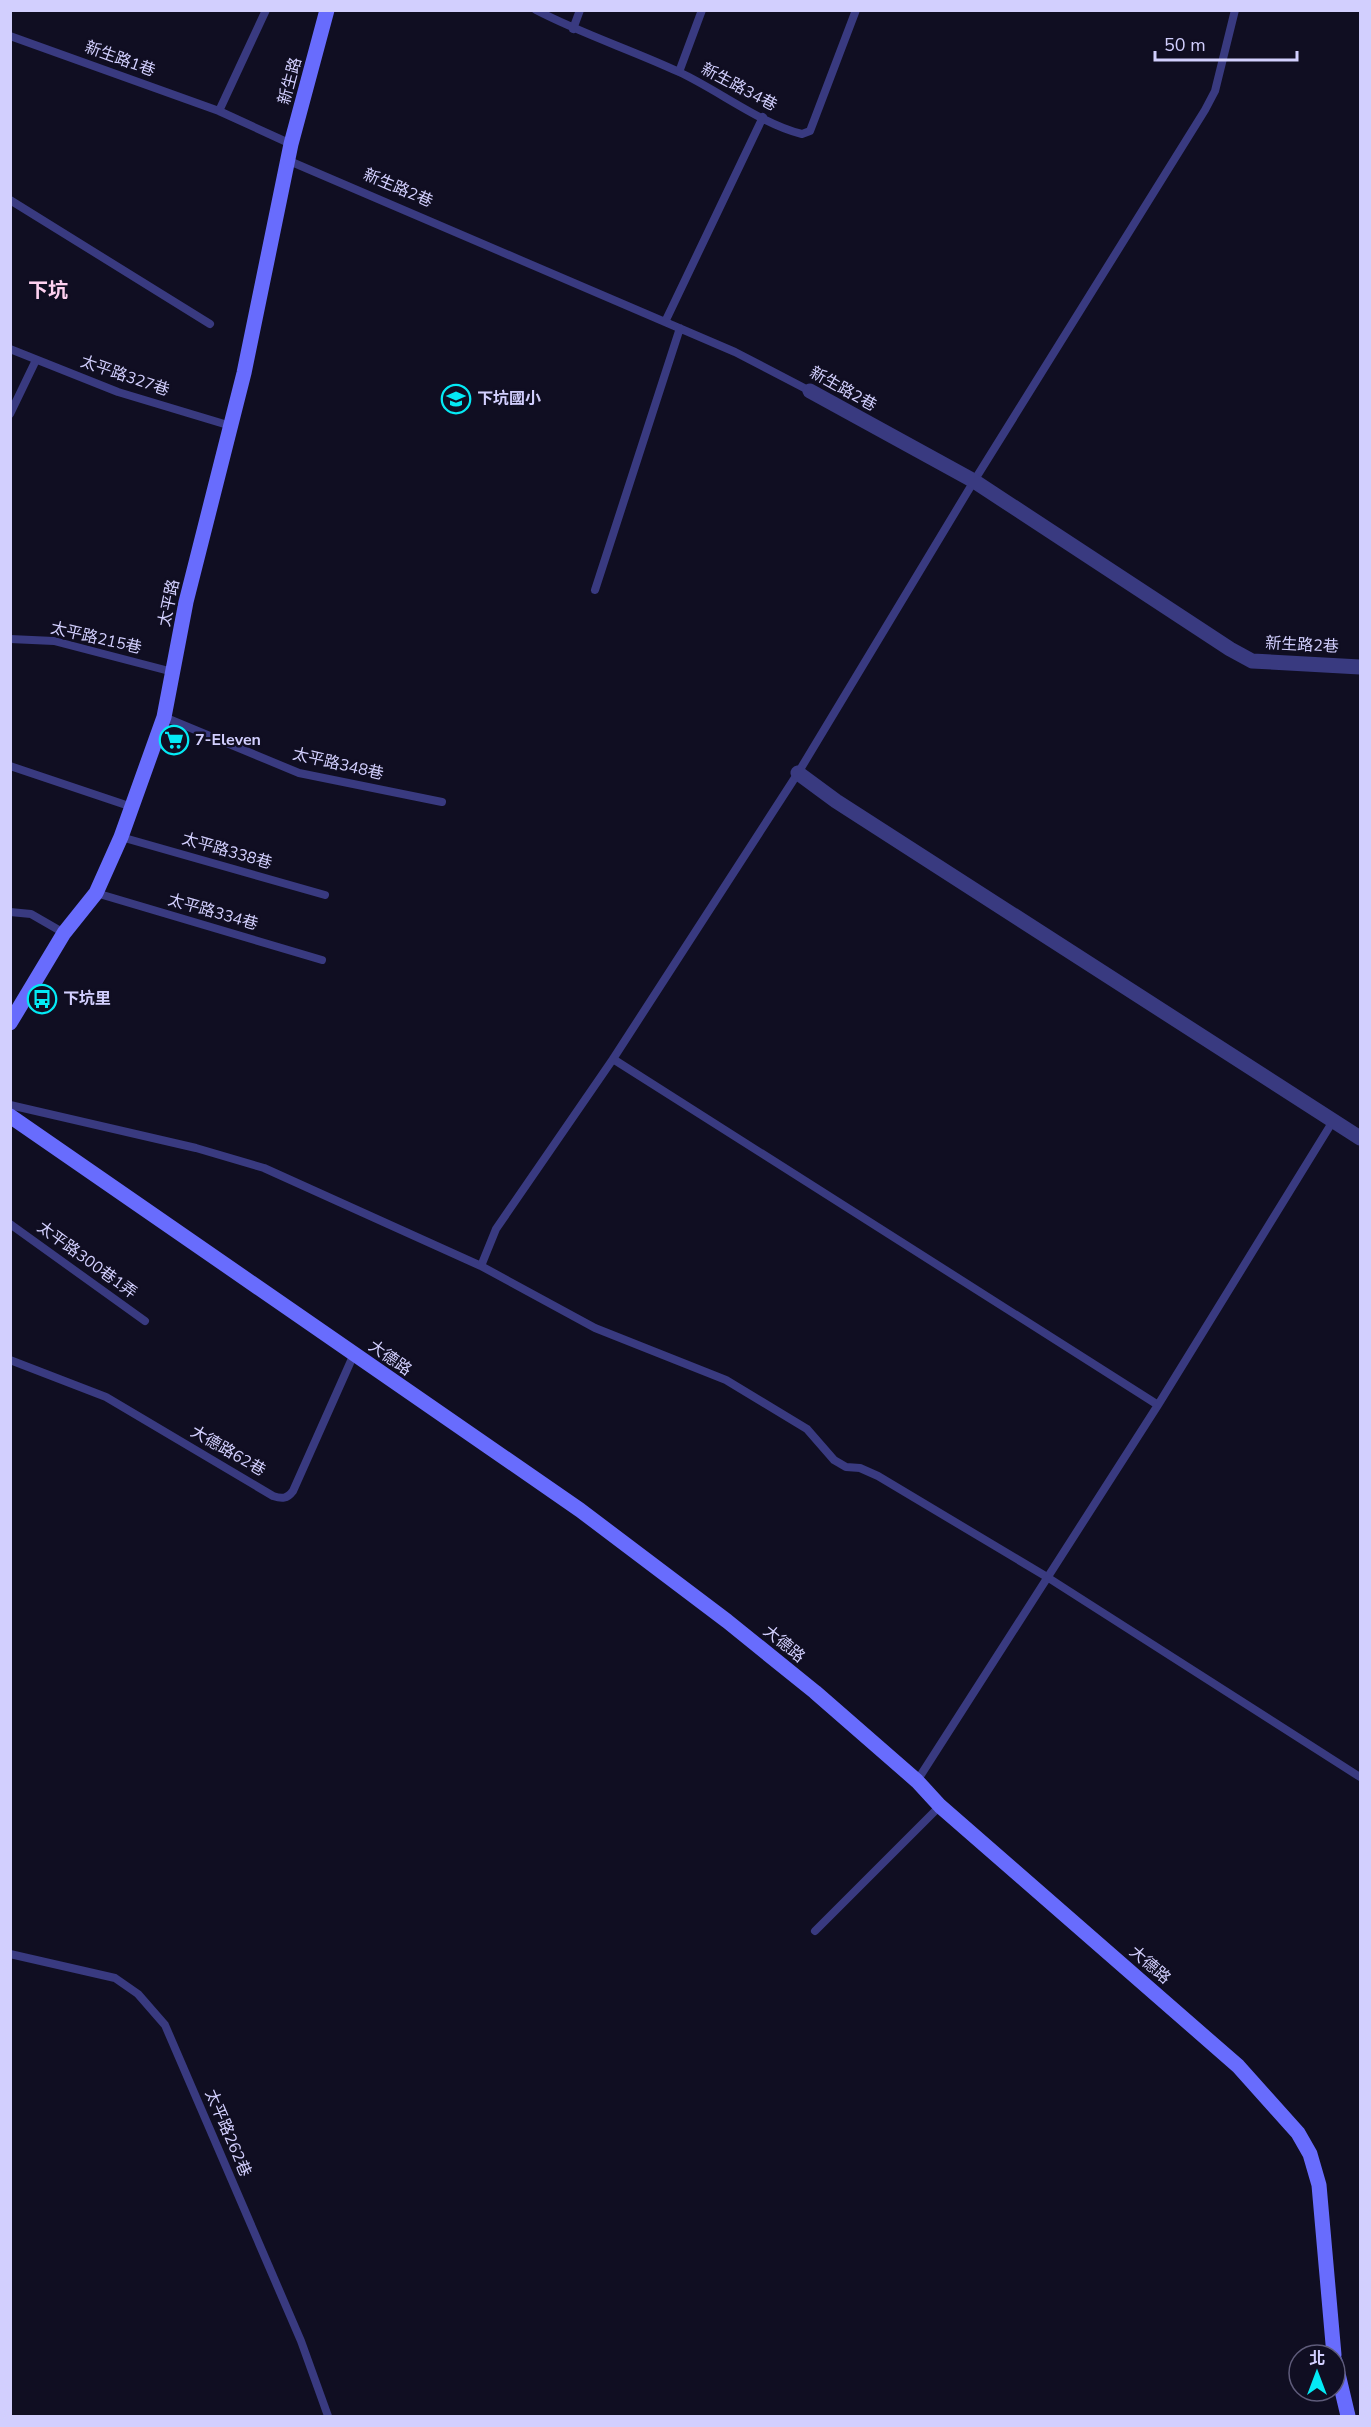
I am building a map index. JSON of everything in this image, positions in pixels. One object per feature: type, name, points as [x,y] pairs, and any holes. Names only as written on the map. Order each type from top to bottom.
[{"type":"street","name":"新生路","points":[[287,160],[327,10]]},
{"type":"street","name":"太平路","points":[[10,1023],[64,933],[96,893],[121,837],[164,717],[186,602],[244,373],[287,160]]},
{"type":"street","name":"新生路2巷","points":[[810,391],[974,482],[1230,649],[1252,661],[1360,667]]},
{"type":"street","points":[[798,773],[836,801],[1360,1138]]},
{"type":"street","name":"大德路","points":[[10,1116],[590,1516],[727,1621],[917,1781],[940,1806],[1238,2066],[1298,2133],[1310,2154],[1319,2185],[1333,2343]]},
{"type":"lane","points":[[219,111],[266,10]]},
{"type":"lane","name":"新生路34巷","points":[[536,10],[573,29],[680,72],[763,117],[802,134],[810,131],[856,10]]},
{"type":"lane","points":[[573,29],[580,10]]},
{"type":"lane","points":[[680,72],[702,10]]},
{"type":"lane","points":[[481,1266],[496,1229],[613,1059],[798,773],[974,482],[1215,92],[1235,10]]},
{"type":"lane","name":"新生路1巷","points":[[10,36],[219,111],[291,144]]},
{"type":"lane","points":[[665,322],[763,117]]},
{"type":"lane","name":"新生路2巷","points":[[287,160],[735,352],[810,391]]},
{"type":"lane","points":[[10,200],[210,324]]},
{"type":"lane","points":[[595,590],[680,328]]},
{"type":"lane","name":"太平路327巷","points":[[10,349],[118,392],[231,426]]},
{"type":"lane","points":[[10,414],[36,360]]},
{"type":"lane","name":"太平路215巷","points":[[10,639],[54,641],[173,672]]},
{"type":"lane","name":"太平路348巷","points":[[164,717],[299,773],[442,802]]},
{"type":"lane","points":[[10,766],[132,807]]},
{"type":"lane","name":"太平路338巷","points":[[121,837],[325,895]]},
{"type":"lane","name":"太平路334巷","points":[[96,893],[322,960]]},
{"type":"lane","points":[[10,912],[31,914],[64,933]]},
{"type":"lane","points":[[613,1059],[1158,1405]]},
{"type":"lane","points":[[10,1105],[196,1148],[264,1168],[481,1266],[595,1328],[726,1380],[807,1429],[834,1460],[846,1467],[860,1468],[878,1476],[1047,1577],[1360,1777]]},
{"type":"lane","points":[[917,1781],[1158,1405],[1333,1120]]},
{"type":"lane","name":"太平路300巷1弄","points":[[10,1224],[145,1321]]},
{"type":"lane","name":"大德路62巷","points":[[10,1360],[106,1397],[273,1496],[282,1498],[289,1496],[293,1491],[354,1354]]},
{"type":"lane","points":[[815,1931],[940,1806]]},
{"type":"lane","name":"太平路262巷","points":[[10,1954],[115,1978],[138,1994],[165,2025],[301,2342],[328,2416]]},
{"type":"place","name":"下坑國小","points":[[456,399]]},
{"type":"place","name":"7-Eleven","points":[[174,740]]},
{"type":"place","name":"下坑里","points":[[42,999]]},
{"type":"district","name":"下坑","points":[[48,290]]}]
